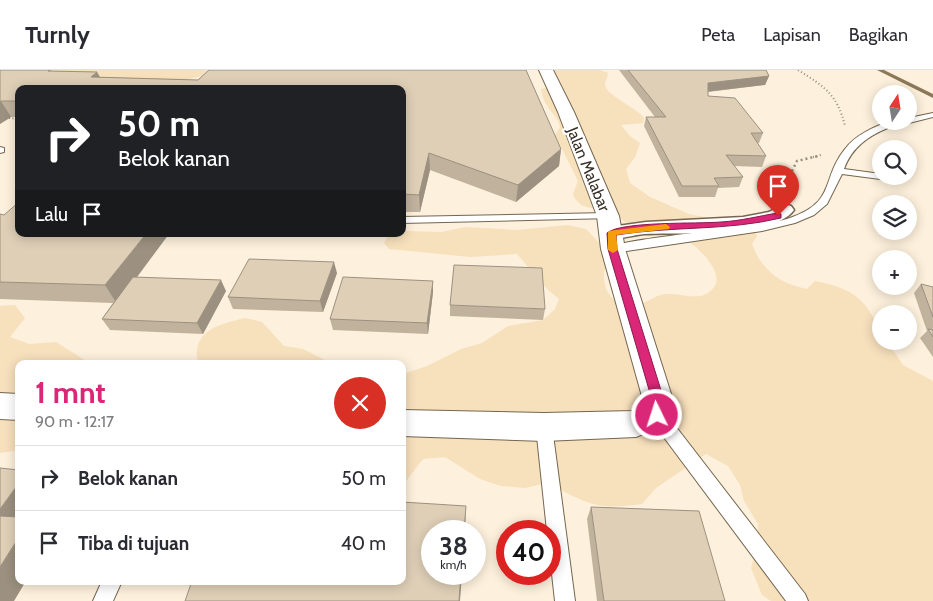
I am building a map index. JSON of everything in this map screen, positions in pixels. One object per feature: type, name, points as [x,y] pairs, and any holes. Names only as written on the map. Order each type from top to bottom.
[{"type":"street","name":"Jalan Malabar","points":[[546,70],[566,112],[611,233],[658,400],[657,415]]},
{"type":"street","points":[[611,233],[643,228],[722,225],[758,221],[778,216],[784,210]]},
{"type":"street","points":[[0,406],[15,407]]},
{"type":"street","points":[[406,423],[544,427],[636,424],[657,415]]},
{"type":"lane","points":[[918,118],[933,115]]},
{"type":"lane","points":[[406,220],[611,233],[784,224],[823,206],[840,171],[845,154],[857,141],[881,130]]},
{"type":"lane","points":[[840,171],[872,176]]},
{"type":"lane","points":[[657,415],[798,601]]},
{"type":"lane","points":[[544,427],[565,601]]},
{"type":"lane","points":[[103,601],[110,585]]},
{"type":"path","points":[[798,70],[826,87],[837,99],[846,132]]},
{"type":"path","points":[[9,118],[15,118]]},
{"type":"path","points":[[784,210],[782,186],[797,161],[829,151]]},
{"type":"shaded area","points":[[0,70],[229,70],[161,85]]},
{"type":"shaded area","points":[[536,70],[600,70],[608,73],[605,85],[607,89],[644,118],[643,123],[621,125],[630,136],[640,143],[635,157],[626,169],[630,183],[650,197],[689,214],[753,227],[757,236],[752,244],[761,262],[773,275],[797,287],[807,289],[815,281],[850,292],[863,303],[872,315],[872,350],[893,350],[903,365],[933,381],[933,601],[771,601],[762,595],[751,568],[757,546],[758,524],[744,501],[740,485],[728,466],[706,454],[656,488],[642,504],[626,506],[592,504],[547,483],[525,488],[501,486],[480,479],[445,457],[423,459],[406,481],[406,373],[427,366],[461,349],[482,343],[508,326],[543,320],[555,309],[559,299],[548,290],[517,254],[470,257],[389,249],[384,243],[387,237],[406,237],[406,231],[441,232],[466,227],[517,230],[568,225],[586,229],[609,253],[613,264],[604,271],[604,283],[610,295],[621,306],[640,304],[664,294],[702,296],[714,287],[717,279],[715,271],[702,253],[678,235],[639,230],[611,213],[584,206],[576,200],[573,194],[578,181],[555,135],[560,127],[559,122],[545,102],[541,89],[554,86],[543,73]]},
{"type":"shaded area","points":[[15,305],[25,318],[10,337],[29,344],[56,342],[85,360],[15,360],[15,451],[0,453],[0,306]]},
{"type":"shaded area","points":[[245,318],[262,322],[284,346],[303,349],[325,360],[197,359],[197,349],[205,334],[227,323]]},
{"type":"building","points":[[0,70],[97,72],[91,77],[198,80],[209,70],[526,70],[561,149],[518,185],[429,153],[419,195],[406,194],[406,85],[15,85],[15,101],[0,102]]},
{"type":"building","points":[[628,70],[766,70],[769,76],[708,83],[708,96],[735,98],[763,133],[751,133],[766,156],[726,155],[743,177],[714,178],[719,186],[682,186],[646,117],[666,117]]},
{"type":"building","points":[[15,205],[15,237],[144,237],[105,285],[0,282],[0,214],[4,215]]},
{"type":"building","points":[[249,259],[334,262],[320,301],[228,297]]},
{"type":"building","points":[[454,265],[542,268],[545,309],[450,305]]},
{"type":"building","points":[[133,277],[221,280],[197,323],[102,319]]},
{"type":"building","points":[[343,277],[433,281],[427,323],[330,319]]},
{"type":"building","points":[[921,284],[933,287],[933,317]]},
{"type":"building","points":[[928,329],[933,330],[933,337]]},
{"type":"building","points":[[0,468],[15,470],[15,488],[0,509]]},
{"type":"building","points":[[406,502],[466,506],[465,520],[421,520],[421,585],[460,585],[459,601],[185,601],[191,585],[406,585]]},
{"type":"building","points":[[591,507],[699,511],[725,601],[604,601]]},
{"type":"building","points":[[0,516],[15,517],[15,543],[0,567]]},
{"type":"waterway","points":[[880,70],[933,96]]},
{"type":"slow traffic","points":[[613,250],[611,233],[643,228],[666,227]]},
{"type":"route","points":[[657,415],[658,400],[613,249],[611,233],[643,228],[722,225],[758,221],[778,216]]}]
